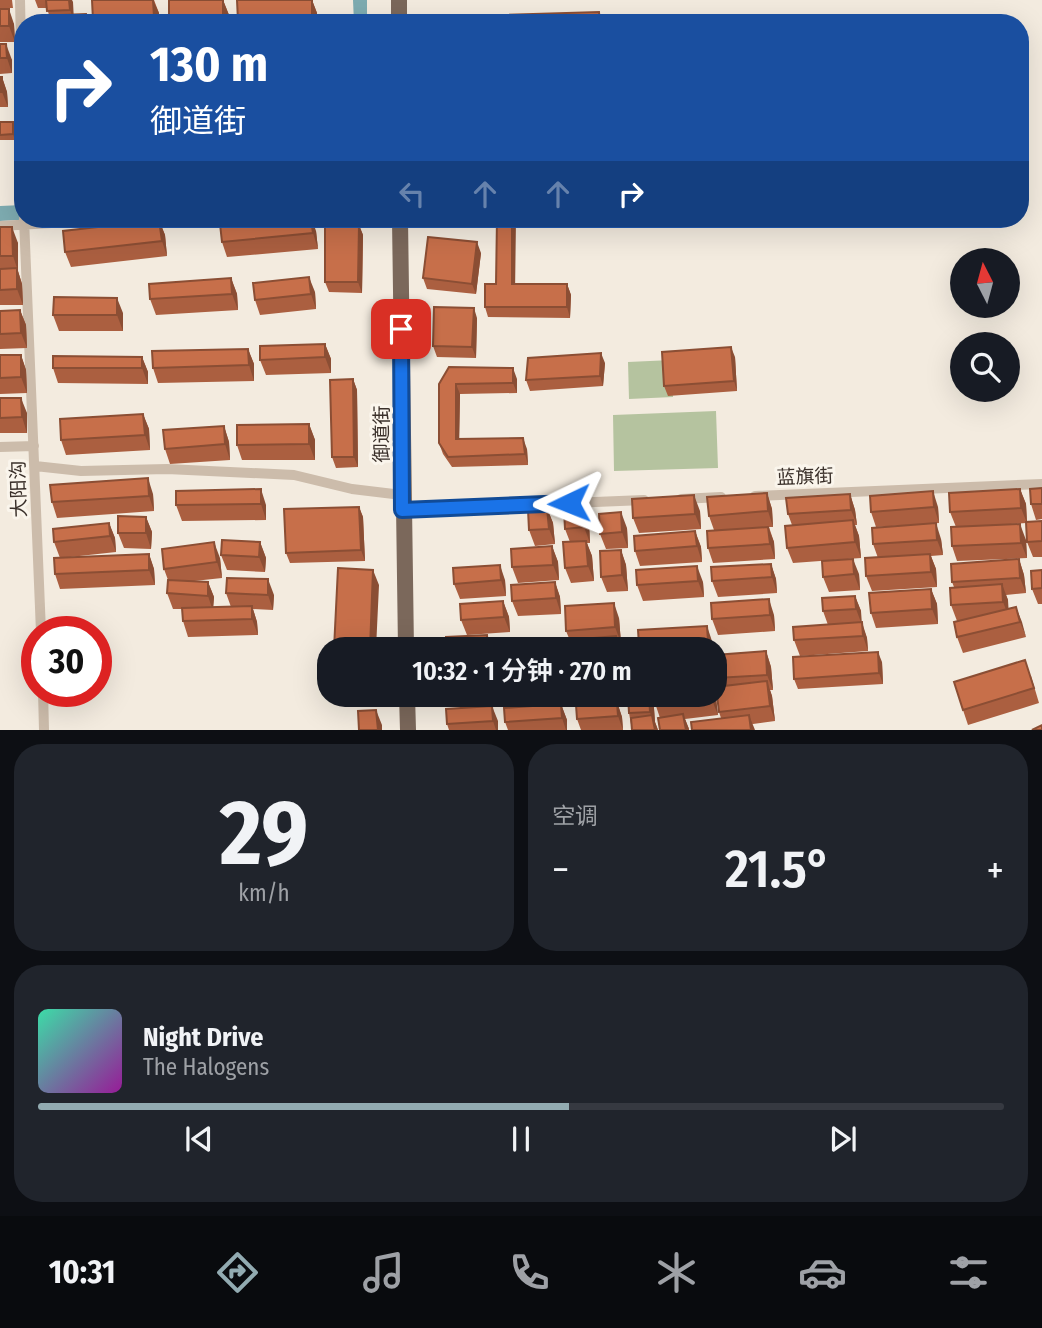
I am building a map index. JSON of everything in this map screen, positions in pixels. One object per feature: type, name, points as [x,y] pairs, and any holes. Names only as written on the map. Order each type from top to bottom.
[{"type":"main road","name":"御道街","points":[[400,228],[406,637]]},
{"type":"main road","points":[[407,707],[408,730]]},
{"type":"street","name":"大阳沟","points":[[24,228],[40,616]]},
{"type":"street","points":[[0,447],[34,446]]},
{"type":"street","points":[[35,466],[81,471],[167,470],[294,475],[402,502],[652,500]]},
{"type":"street","name":"蓝旗街","points":[[666,499],[1042,484]]},
{"type":"street","points":[[43,707],[44,730]]},
{"type":"green space","points":[[672,360],[673,397],[629,399],[628,362]]},
{"type":"green space","points":[[716,411],[718,468],[614,471],[613,415]]},
{"type":"water","points":[[353,0],[367,0],[367,14],[354,14]]},
{"type":"water","points":[[14,205],[14,220],[0,221],[0,206]]},
{"type":"building","points":[[46,0],[69,0],[70,10],[47,11]]},
{"type":"building","points":[[92,0],[153,0],[154,14],[93,14]]},
{"type":"building","points":[[169,0],[223,0],[223,14],[169,14]]},
{"type":"building","points":[[237,0],[312,0],[312,14],[238,14]]},
{"type":"building","points":[[0,9],[9,9],[9,26],[0,26]]},
{"type":"building","points":[[599,12],[599,14],[536,14]]},
{"type":"building","points":[[0,44],[6,44],[7,58],[0,58]]},
{"type":"building","points":[[0,122],[13,122],[13,134],[0,135]]},
{"type":"building","points":[[0,227],[12,227],[13,256],[0,256]]},
{"type":"building","points":[[89,228],[160,228],[162,241],[65,252],[63,231]]},
{"type":"building","points":[[220,228],[312,228],[313,233],[222,242]]},
{"type":"building","points":[[325,228],[359,228],[358,282],[325,282]]},
{"type":"building","points":[[497,228],[512,228],[512,284],[567,284],[567,307],[485,307],[485,284],[496,284]]},
{"type":"building","points":[[428,237],[477,242],[472,284],[423,278]]},
{"type":"building","points":[[17,268],[17,289],[0,290],[0,269]]},
{"type":"building","points":[[309,277],[311,294],[255,300],[253,283]]},
{"type":"building","points":[[231,278],[232,294],[150,299],[149,284]]},
{"type":"building","points":[[54,297],[117,298],[117,315],[53,315]]},
{"type":"building","points":[[434,307],[474,308],[472,347],[433,346]]},
{"type":"building","points":[[20,310],[21,333],[0,334],[0,311]]},
{"type":"building","points":[[325,344],[325,357],[260,360],[260,346]]},
{"type":"building","points":[[731,347],[734,381],[664,386],[662,352]]},
{"type":"building","points":[[248,349],[249,365],[153,368],[152,351]]},
{"type":"building","points":[[601,353],[600,376],[526,380],[528,358]]},
{"type":"building","points":[[0,355],[21,355],[21,377],[0,378]]},
{"type":"building","points":[[53,356],[142,357],[142,368],[53,368]]},
{"type":"building","points":[[449,367],[513,368],[513,383],[456,384],[456,439],[523,438],[525,454],[448,457],[439,443],[439,384]]},
{"type":"building","points":[[353,379],[354,457],[332,457],[330,380]]},
{"type":"building","points":[[0,398],[21,398],[22,417],[0,418]]},
{"type":"building","points":[[143,414],[145,435],[61,440],[60,419]]},
{"type":"building","points":[[309,424],[309,444],[237,445],[237,425]]},
{"type":"building","points":[[224,426],[225,444],[165,449],[163,430]]},
{"type":"building","points":[[148,478],[149,496],[52,502],[50,485]]},
{"type":"building","points":[[1042,488],[1042,504],[1031,504],[1030,489]]},
{"type":"building","points":[[261,489],[261,504],[176,505],[176,491]]},
{"type":"building","points":[[1020,489],[1021,508],[950,512],[949,493]]},
{"type":"building","points":[[933,491],[934,507],[871,512],[870,496]]},
{"type":"building","points":[[767,493],[768,511],[709,516],[707,497]]},
{"type":"building","points":[[850,494],[851,510],[788,514],[786,498]]},
{"type":"building","points":[[694,495],[695,514],[633,518],[632,499]]},
{"type":"building","points":[[359,507],[361,550],[286,553],[284,509]]},
{"type":"building","points":[[547,508],[549,529],[529,530],[528,510]]},
{"type":"building","points":[[583,508],[584,527],[565,529],[564,509]]},
{"type":"building","points":[[621,512],[622,532],[600,534],[599,514]]},
{"type":"building","points":[[118,516],[146,517],[146,533],[118,533]]},
{"type":"building","points":[[853,520],[855,542],[787,548],[785,526]]},
{"type":"building","points":[[1042,521],[1042,541],[1027,542],[1026,522]]},
{"type":"building","points":[[109,523],[110,536],[54,542],[53,529]]},
{"type":"building","points":[[936,523],[937,540],[873,544],[872,528]]},
{"type":"building","points":[[1020,524],[1021,543],[952,546],[951,527]]},
{"type":"building","points":[[768,527],[770,544],[708,548],[707,531]]},
{"type":"building","points":[[695,531],[697,546],[635,551],[634,536]]},
{"type":"building","points":[[222,540],[260,542],[259,557],[221,555]]},
{"type":"building","points":[[586,541],[588,566],[565,568],[563,542]]},
{"type":"building","points":[[214,542],[217,562],[164,569],[162,549]]},
{"type":"building","points":[[552,546],[553,565],[512,567],[511,549]]},
{"type":"building","points":[[621,550],[622,575],[601,577],[600,551]]},
{"type":"building","points":[[149,554],[149,570],[55,574],[54,558]]},
{"type":"building","points":[[930,554],[931,572],[866,576],[865,558]]},
{"type":"building","points":[[853,559],[854,574],[823,577],[822,561]]},
{"type":"building","points":[[1019,559],[1020,578],[952,582],[951,564]]},
{"type":"building","points":[[771,564],[772,577],[712,581],[711,567]]},
{"type":"building","points":[[500,565],[501,580],[454,584],[453,568]]},
{"type":"building","points":[[697,566],[698,581],[637,585],[636,570]]},
{"type":"building","points":[[338,568],[373,570],[370,637],[335,637]]},
{"type":"building","points":[[1042,570],[1042,588],[1032,589],[1031,571]]},
{"type":"building","points":[[227,578],[268,579],[268,595],[226,593]]},
{"type":"building","points":[[168,580],[208,582],[208,596],[167,593]]},
{"type":"building","points":[[555,582],[556,598],[512,601],[511,585]]},
{"type":"building","points":[[1002,584],[1003,602],[951,605],[950,588]]},
{"type":"building","points":[[931,589],[932,609],[871,613],[869,593]]},
{"type":"building","points":[[855,596],[856,609],[823,611],[822,598]]},
{"type":"building","points":[[769,599],[770,615],[712,619],[711,603]]},
{"type":"building","points":[[503,601],[504,617],[461,620],[460,604]]},
{"type":"building","points":[[614,603],[615,627],[566,631],[565,606]]},
{"type":"building","points":[[252,606],[252,619],[183,621],[182,608]]},
{"type":"building","points":[[1016,607],[1020,622],[957,637],[954,622]]},
{"type":"building","points":[[862,622],[863,636],[794,640],[793,627]]},
{"type":"building","points":[[707,626],[708,637],[638,637],[638,630]]},
{"type":"building","points":[[487,635],[487,637],[446,637]]},
{"type":"building","points":[[766,651],[767,675],[727,677],[727,654]]},
{"type":"building","points":[[878,652],[879,673],[794,679],[793,657]]},
{"type":"building","points":[[1025,660],[1034,688],[963,710],[954,682]]},
{"type":"building","points":[[767,681],[770,706],[719,712],[718,707],[727,707],[727,686]]},
{"type":"building","points":[[492,707],[493,721],[447,724],[446,709]]},
{"type":"building","points":[[561,707],[562,718],[505,722],[504,708]]},
{"type":"building","points":[[576,707],[617,707],[618,716],[577,719]]},
{"type":"building","points":[[629,707],[650,707],[650,712],[629,713]]},
{"type":"building","points":[[376,710],[378,730],[359,730],[358,711]]},
{"type":"building","points":[[683,714],[686,730],[660,730],[658,718]]},
{"type":"building","points":[[652,715],[655,730],[632,730],[631,718]]},
{"type":"building","points":[[749,715],[751,730],[692,730],[691,722]]},
{"type":"route","points":[[401,329],[402,510],[569,503]]}]
